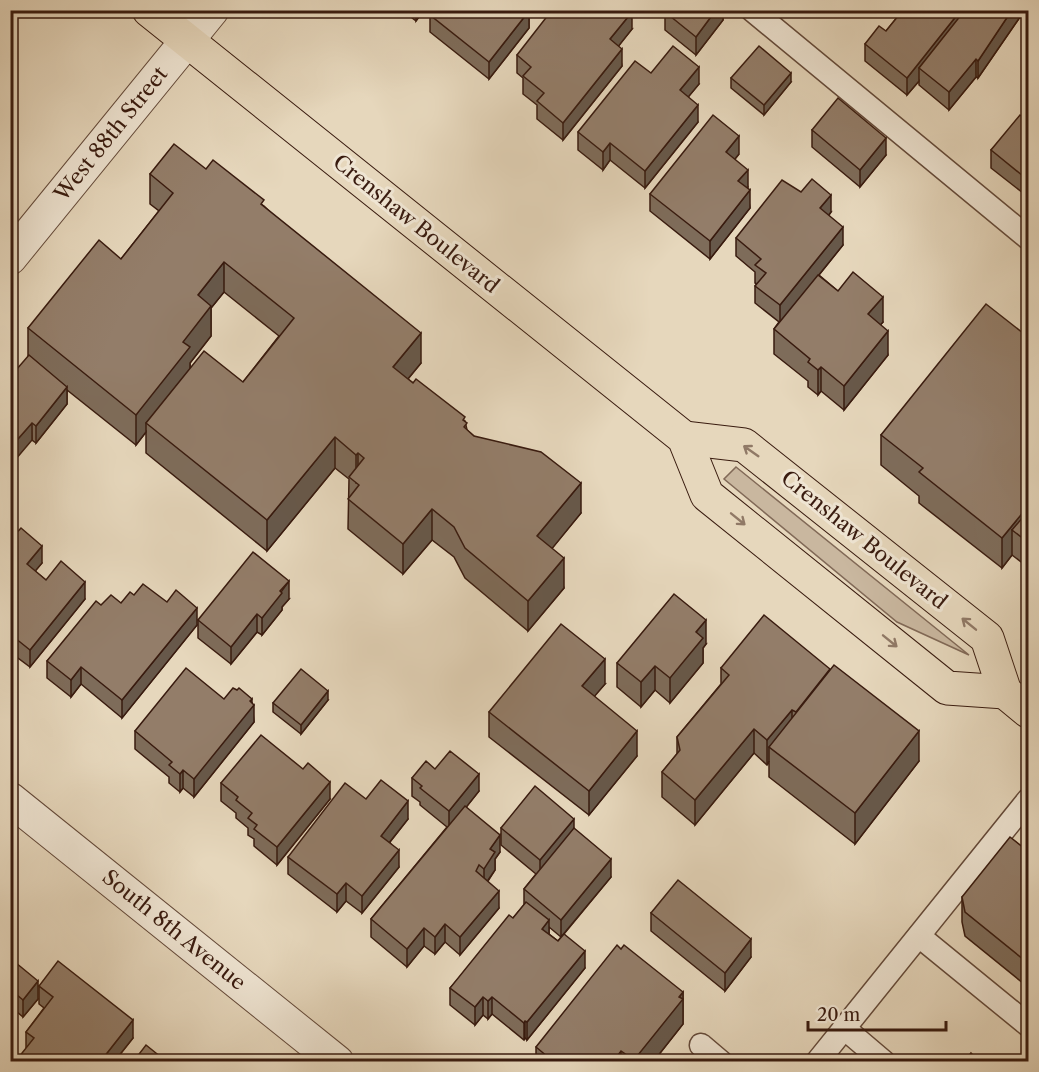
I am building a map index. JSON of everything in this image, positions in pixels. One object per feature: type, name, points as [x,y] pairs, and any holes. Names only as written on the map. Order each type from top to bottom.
[{"type":"main road","name":"Crenshaw Boulevard","points":[[149,10],[684,438],[707,495],[947,688],[1017,701]]},
{"type":"main road","name":"Crenshaw Boulevard","points":[[684,438],[744,445],[987,638],[1017,701]]},
{"type":"street","name":"West 88th Street","points":[[10,258],[212,10]]},
{"type":"street","name":"South 8th Avenue","points":[[10,799],[337,1062]]},
{"type":"lane","points":[[752,10],[1029,238]]},
{"type":"lane","points":[[817,1062],[1029,800]]},
{"type":"lane","points":[[919,936],[1029,1025]]},
{"type":"lane","points":[[844,1028],[884,1062]]},
{"type":"lane","points":[[701,1045],[721,1062]]},
{"type":"shaded area","points":[[736,467],[969,655],[897,622],[724,479]]},
{"type":"building","points":[[433,10],[529,11],[489,62],[430,15]]},
{"type":"building","points":[[552,10],[585,10],[587,12],[589,10],[630,10],[632,12],[610,39],[622,49],[563,123],[537,101],[544,93],[523,76],[531,67],[517,55]]},
{"type":"building","points":[[667,10],[716,10],[696,37],[665,12]]},
{"type":"building","points":[[903,10],[961,10],[907,78],[865,44],[879,26],[886,31]]},
{"type":"building","points":[[965,10],[1012,10],[978,61],[976,59],[949,92],[919,68]]},
{"type":"building","points":[[673,46],[699,67],[680,90],[698,105],[645,171],[610,143],[603,152],[578,132],[635,61],[651,73]]},
{"type":"building","points":[[759,46],[791,73],[764,105],[731,78]]},
{"type":"building","points":[[838,98],[886,138],[860,170],[812,130]]},
{"type":"building","points":[[713,115],[739,136],[726,152],[748,170],[738,181],[750,190],[710,241],[650,194]]},
{"type":"building","points":[[1020,115],[1029,122],[1029,168],[1023,176],[991,150]]},
{"type":"building","points":[[174,144],[206,169],[213,160],[264,200],[261,204],[421,333],[393,367],[413,383],[416,379],[465,417],[463,420],[467,423],[464,427],[474,436],[541,452],[581,483],[537,536],[564,558],[528,601],[465,548],[454,527],[432,509],[403,544],[348,499],[359,485],[349,477],[364,458],[358,453],[356,455],[335,437],[267,520],[146,423],[204,351],[243,382],[294,318],[224,262],[198,295],[211,306],[183,342],[190,347],[136,415],[28,328],[99,240],[121,259],[173,193],[150,174]]},
{"type":"building","points":[[812,179],[831,195],[820,208],[843,227],[780,305],[755,286],[766,273],[755,265],[761,259],[736,238],[782,180],[801,192]]},
{"type":"building","points":[[853,272],[883,297],[868,314],[888,331],[844,386],[821,367],[818,370],[808,362],[810,359],[774,329],[818,275],[838,291]]},
{"type":"building","points":[[986,304],[1029,336],[1029,505],[1002,538],[919,472],[923,468],[881,435]]},
{"type":"building","points":[[29,355],[67,387],[36,426],[32,423],[10,448],[10,377]]},
{"type":"building","points":[[1029,510],[1029,543],[1012,530]]},
{"type":"building","points":[[21,528],[42,546],[27,564],[46,580],[61,561],[85,582],[30,650],[10,634],[10,540]]},
{"type":"building","points":[[253,552],[289,581],[262,618],[257,614],[231,647],[198,620]]},
{"type":"building","points":[[143,584],[167,602],[176,590],[197,608],[122,700],[81,667],[71,680],[47,661],[96,601],[101,605],[111,595],[121,603],[130,592],[134,595]]},
{"type":"building","points":[[674,594],[706,620],[696,632],[703,638],[670,678],[655,666],[641,682],[617,663]]},
{"type":"building","points":[[764,615],[830,669],[796,712],[792,710],[767,740],[754,729],[695,800],[662,772],[680,750],[677,737],[729,675],[721,668]]},
{"type":"building","points":[[561,624],[605,659],[582,686],[637,731],[589,791],[489,712]]},
{"type":"building","points":[[834,665],[919,731],[855,813],[769,747]]},
{"type":"building","points":[[186,668],[224,699],[233,688],[237,690],[239,688],[252,699],[250,701],[254,705],[194,779],[183,770],[180,774],[169,765],[172,762],[135,731]]},
{"type":"building","points":[[301,669],[328,691],[301,725],[273,703]]},
{"type":"building","points":[[261,735],[303,769],[308,763],[330,782],[277,847],[254,829],[257,825],[248,818],[252,813],[221,783]]},
{"type":"building","points":[[450,751],[479,774],[449,811],[420,788],[422,786],[412,778],[426,761],[435,769]]},
{"type":"building","points":[[381,780],[408,801],[381,836],[399,850],[362,896],[346,883],[337,894],[288,857],[345,783],[366,799]]},
{"type":"building","points":[[535,786],[574,819],[540,860],[501,828]]},
{"type":"building","points":[[465,806],[500,835],[490,849],[495,852],[484,869],[479,865],[476,871],[499,891],[460,937],[445,924],[435,937],[424,928],[407,949],[371,919]]},
{"type":"building","points":[[574,828],[611,859],[561,920],[524,889]]},
{"type":"building","points":[[1010,837],[1029,852],[1029,964],[965,912],[962,897]]},
{"type":"building","points":[[678,880],[751,939],[725,973],[651,913]]},
{"type":"building","points":[[526,902],[549,920],[542,929],[558,941],[564,934],[585,951],[524,1023],[492,997],[488,1001],[483,997],[475,1007],[450,988],[509,915],[513,918]]},
{"type":"building","points":[[617,945],[621,949],[624,945],[683,992],[679,997],[683,999],[634,1060],[621,1051],[613,1062],[554,1062],[536,1047]]},
{"type":"building","points":[[10,958],[38,981],[23,1000],[10,989]]},
{"type":"building","points":[[58,961],[133,1020],[100,1062],[15,1062],[34,1038],[26,1032],[53,997],[39,986]]},
{"type":"building","points":[[146,1045],[167,1062],[133,1062]]},
{"type":"building","points":[[971,1053],[980,1062],[964,1062]]}]
